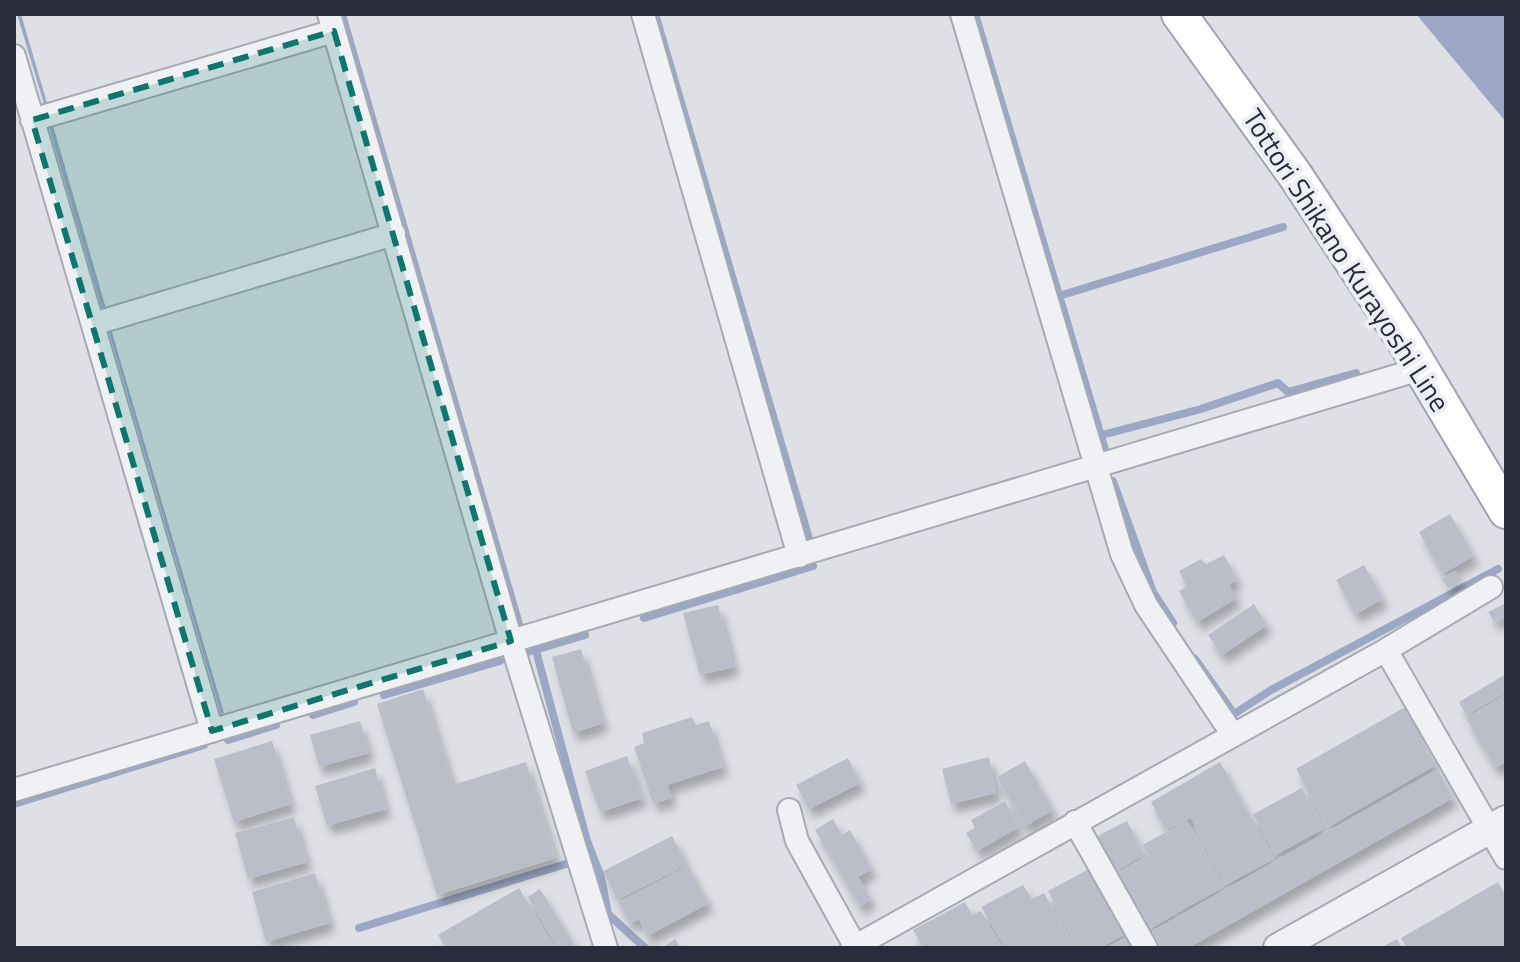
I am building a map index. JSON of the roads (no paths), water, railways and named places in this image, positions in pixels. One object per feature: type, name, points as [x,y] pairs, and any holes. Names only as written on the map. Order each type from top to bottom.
[{"type":"main road","name":"Tottori Shikano Kurayoshi Line","points":[[1179,14],[1295,175],[1420,369],[1506,511]]},
{"type":"street","points":[[643,14],[799,556]]},
{"type":"street","points":[[962,14],[1122,554],[1146,605],[1233,735]]},
{"type":"street","points":[[32,120],[331,23],[511,641],[606,948]]},
{"type":"street","points":[[14,56],[212,731]]},
{"type":"street","points":[[93,324],[394,234]]},
{"type":"street","points":[[14,790],[1420,369]]},
{"type":"street","points":[[789,810],[797,841],[859,946],[1386,650],[1491,587]]},
{"type":"street","points":[[1386,650],[1498,824],[1506,858]]},
{"type":"street","points":[[1075,822],[1146,948]]},
{"type":"street","points":[[1278,948],[1498,824]]},
{"type":"water","points":[[17,14],[21,14],[47,103],[44,104]]},
{"type":"water","points":[[342,14],[346,14],[524,627],[520,628]]},
{"type":"water","points":[[1416,14],[1506,14],[1506,122]]},
{"type":"water","points":[[52,122],[107,312],[103,313],[48,124]]},
{"type":"water","points":[[108,329],[111,329],[224,713],[221,714]]},
{"type":"waterway","points":[[655,14],[810,542]]},
{"type":"waterway","points":[[975,14],[1106,453]]},
{"type":"waterway","points":[[1059,296],[1283,227]]},
{"type":"waterway","points":[[1102,435],[1201,409],[1278,383],[1288,392],[1356,373]]},
{"type":"waterway","points":[[1113,481],[1153,592],[1173,623]]},
{"type":"waterway","points":[[644,618],[813,566]]},
{"type":"waterway","points":[[1195,659],[1234,714],[1271,690],[1498,569]]},
{"type":"waterway","points":[[528,652],[585,635]]},
{"type":"waterway","points":[[536,651],[587,841],[601,877],[608,914],[645,948]]},
{"type":"waterway","points":[[384,695],[500,661]]},
{"type":"waterway","points":[[313,715],[354,702]]},
{"type":"waterway","points":[[228,740],[276,725]]},
{"type":"waterway","points":[[14,804],[204,745]]},
{"type":"waterway","points":[[359,928],[566,864]]}]
